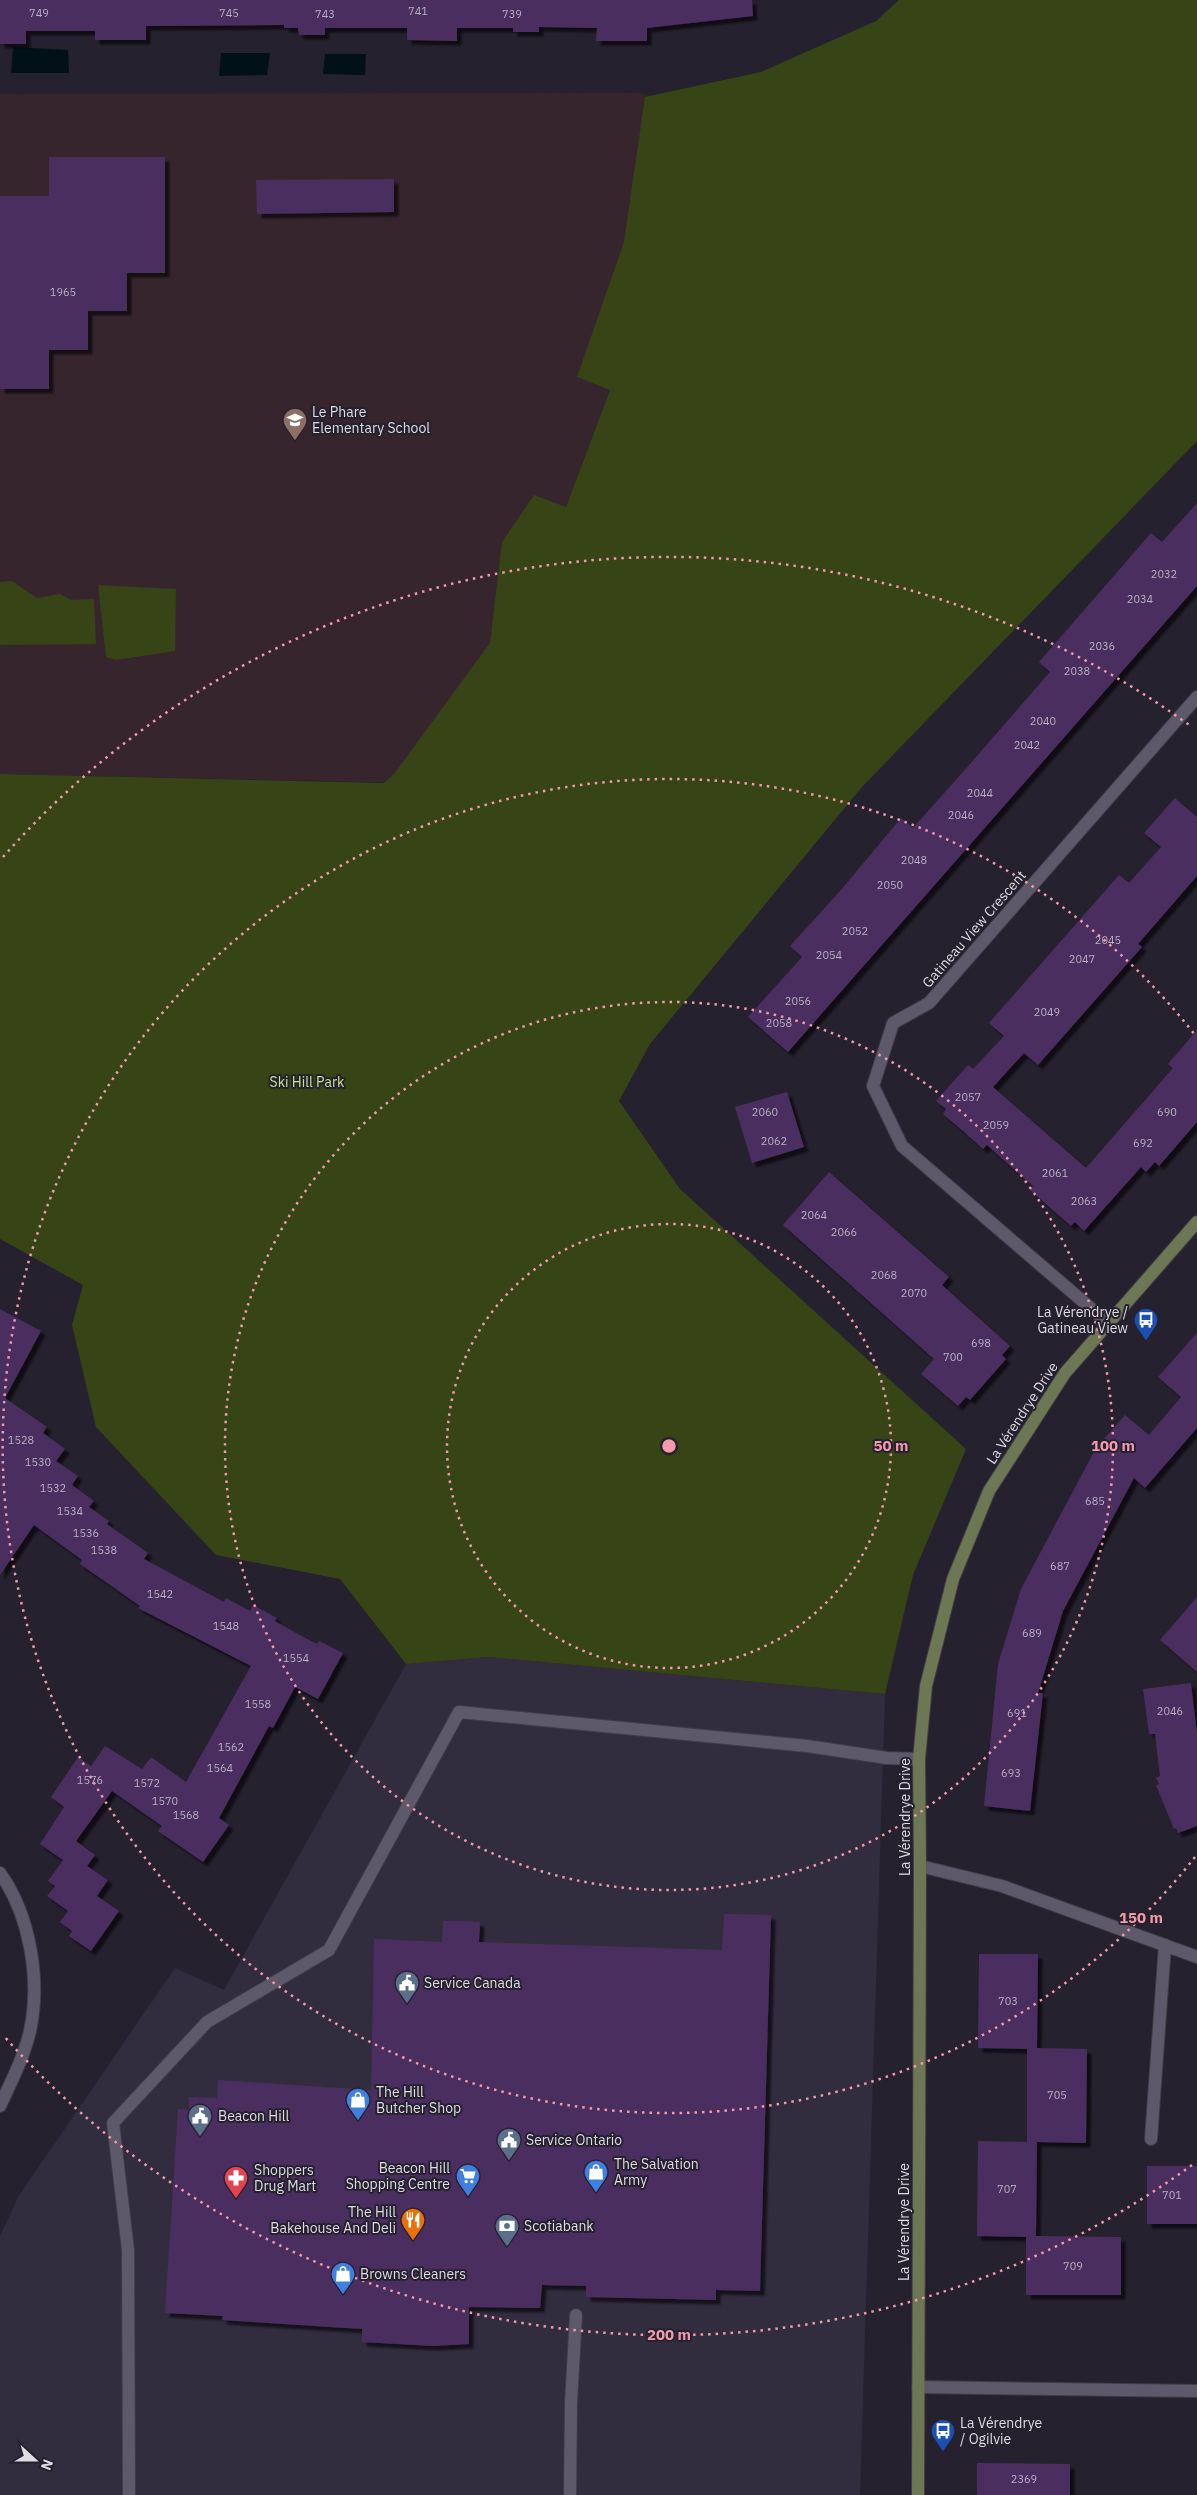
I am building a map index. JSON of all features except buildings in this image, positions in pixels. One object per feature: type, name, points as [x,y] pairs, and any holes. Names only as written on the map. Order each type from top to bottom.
[{"type":"street","name":"Gatineau View Crescent","points":[[1108,1323],[902,1146],[873,1086],[893,1022],[929,1003],[1197,697]]},
{"type":"street","name":"La Vérendrye Drive","points":[[918,2495],[919,1759],[926,1686],[953,1580],[989,1491],[1065,1373],[1197,1222]]},
{"type":"street","points":[[129,2495],[128,2250],[113,2123],[207,2022],[329,1950],[459,1712],[807,1746],[887,1758],[919,1759]]},
{"type":"street","points":[[920,1866],[1002,1886],[1197,1957]]},
{"type":"street","points":[[0,1873],[10,1888],[28,1930],[34,2000],[24,2051],[0,2106]]},
{"type":"street","points":[[1151,2139],[1165,1945]]},
{"type":"street","points":[[570,2495],[571,2403],[576,2315]]},
{"type":"street","points":[[918,2387],[1197,2391]]},
{"type":"shaded area","points":[[13,47],[68,50],[69,73],[11,73]]},
{"type":"shaded area","points":[[221,53],[270,53],[267,75],[219,76]]},
{"type":"shaded area","points":[[325,54],[366,54],[365,75],[323,74]]},
{"type":"shaded area","name":"Le Phare Elementary School","points":[[637,93],[715,108],[463,784],[0,774],[0,94]]},
{"type":"shaded area","name":"Beacon Hill Shopping Centre","points":[[488,1657],[885,1694],[860,2495],[0,2495],[0,2236],[18,2197],[175,1968],[224,1990],[406,1664]]},
{"type":"green space","name":"Ski Hill Park","points":[[899,0],[1197,0],[1197,441],[861,788],[650,1044],[619,1101],[680,1189],[966,1449],[913,1575],[885,1694],[488,1657],[406,1664],[340,1579],[216,1555],[96,1427],[72,1325],[83,1285],[0,1239],[0,774],[384,783],[394,774],[490,643],[502,542],[534,495],[566,507],[610,390],[577,377],[624,242],[645,97],[761,72],[876,21]]},
{"type":"green space","points":[[12,581],[37,598],[60,594],[71,600],[94,599],[96,644],[0,645],[0,582]]},
{"type":"green space","points":[[98,585],[176,589],[175,651],[116,660],[106,657]]},
{"type":"place","name":"Le Phare Elementary School","points":[[295,441]]},
{"type":"place","name":"La Vérendrye / Gatineau View","points":[[1146,1341]]},
{"type":"place","name":"Service Canada","points":[[407,2004]]},
{"type":"place","name":"The Hill Butcher Shop","points":[[358,2121]]},
{"type":"place","name":"Beacon Hill","points":[[200,2137]]},
{"type":"place","name":"Service Ontario","points":[[509,2161]]},
{"type":"place","name":"The Salvation Army","points":[[596,2193]]},
{"type":"place","name":"Beacon Hill Shopping Centre","points":[[468,2197]]},
{"type":"place","name":"Shoppers Drug Mart","points":[[236,2199]]},
{"type":"place","name":"The Hill Bakehouse And Deli","points":[[413,2241]]},
{"type":"place","name":"Scotiabank","points":[[507,2247]]},
{"type":"place","name":"Browns Cleaners","points":[[343,2295]]},
{"type":"place","name":"La Vérendrye / Ogilvie","points":[[943,2452]]}]
